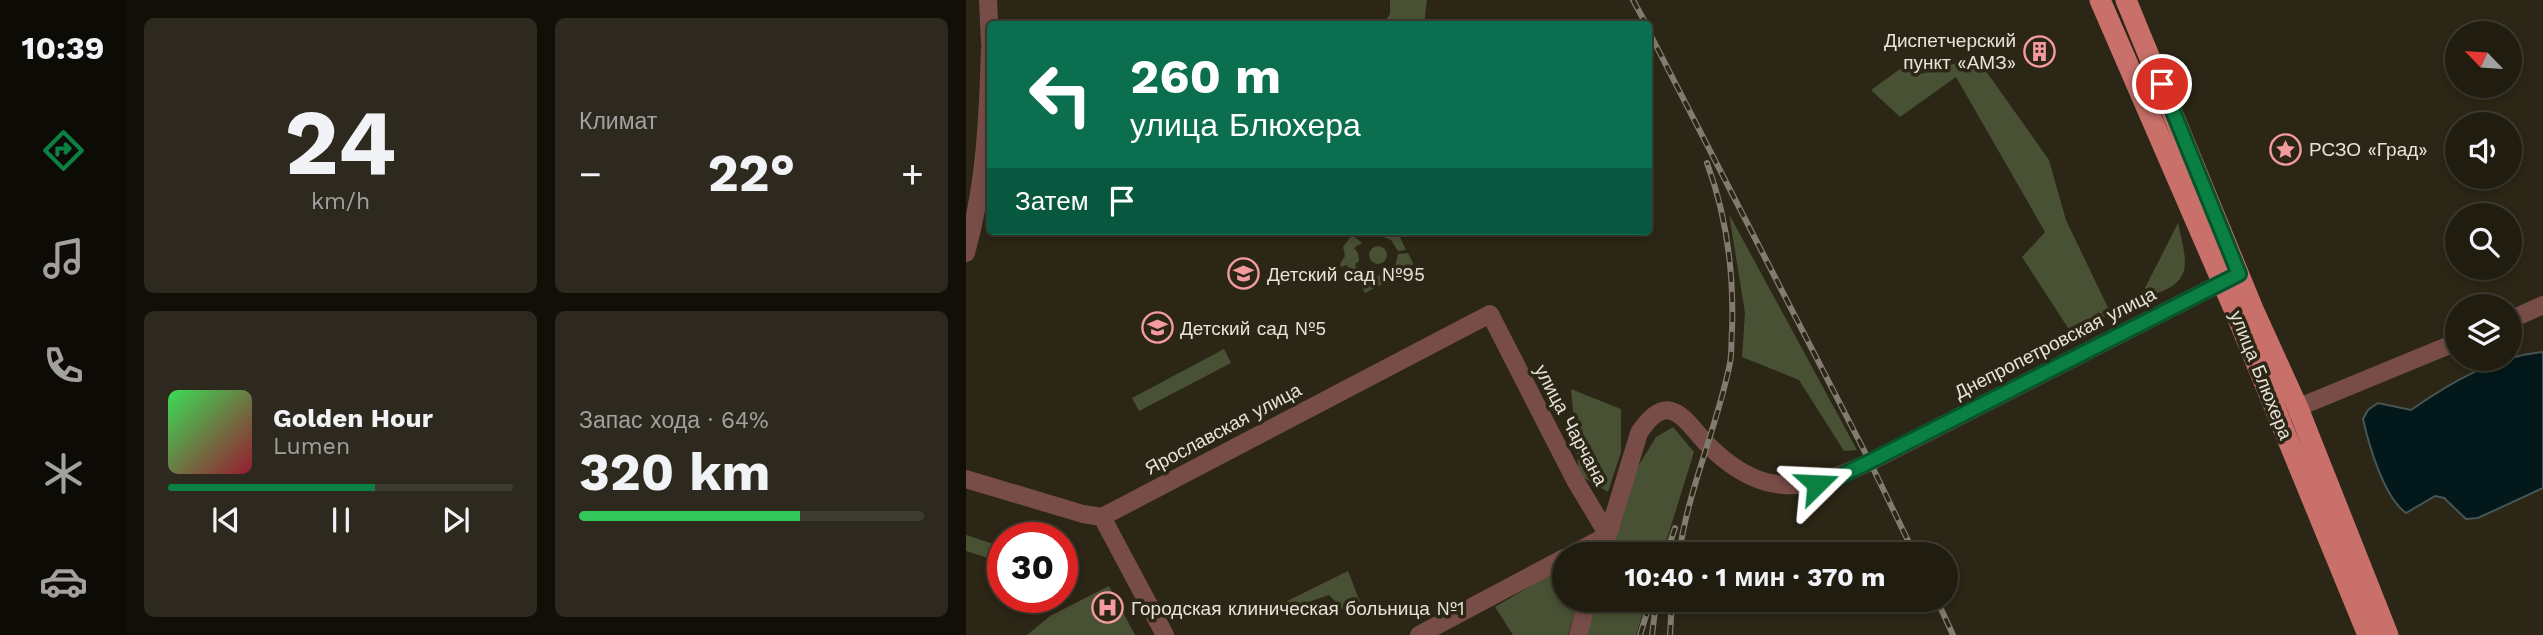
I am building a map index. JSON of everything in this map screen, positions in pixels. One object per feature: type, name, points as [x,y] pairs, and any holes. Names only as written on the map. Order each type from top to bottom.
[{"type":"main road","name":"улица Блюхера","points":[[2100,0],[2231,278],[2298,408],[2385,627]]},
{"type":"main road","name":"улица Блюхера","points":[[2126,0],[2231,278],[2277,416],[2368,635]]},
{"type":"street","points":[[988,0],[989,21]]},
{"type":"street","points":[[966,253],[981,193],[987,106]]},
{"type":"street","name":"Днепропетровская улица","points":[[1608,535],[1640,433],[1649,418],[1663,410],[1673,411],[1684,417],[1708,444],[1748,475],[1766,482],[1792,486],[1817,484],[1869,462],[2231,278]]},
{"type":"street","points":[[2522,315],[2543,305]]},
{"type":"street","name":"улица Чарчана","points":[[1490,314],[1576,480],[1608,535]]},
{"type":"street","name":"Ярославская улица","points":[[1102,517],[1490,314]]},
{"type":"street","points":[[2277,416],[2445,347]]},
{"type":"street","points":[[966,479],[1083,514],[1102,517],[1165,635]]},
{"type":"street","points":[[1595,542],[1608,535]]},
{"type":"street","points":[[1606,542],[1608,535]]},
{"type":"street","points":[[1419,635],[1552,564]]},
{"type":"street","points":[[1578,635],[1585,612]]},
{"type":"street","points":[[2385,627],[2396,635]]},
{"type":"green space","points":[[1390,0],[1427,0],[1424,21],[1388,21]]},
{"type":"green space","points":[[1976,57],[2049,160],[2066,220],[2111,314],[2070,331],[2022,257],[2045,232],[1956,77],[1900,117],[1871,90],[1907,64],[1921,74]]},
{"type":"green space","points":[[1729,214],[1857,450],[1844,451],[1799,380],[1742,357],[1745,313]]},
{"type":"green space","points":[[2178,223],[2185,259],[2181,277],[2165,290],[2151,295],[2145,288]]},
{"type":"green space","points":[[1352,235],[1362,243],[1354,248],[1359,261],[1355,264],[1356,267],[1364,269],[1355,282],[1347,265],[1341,267],[1340,264],[1345,256],[1343,247]]},
{"type":"green space","points":[[1379,235],[1399,235],[1406,250],[1398,251],[1391,240]]},
{"type":"green space","points":[[1378,246],[1384,249],[1387,255],[1384,261],[1378,264],[1372,261],[1369,255],[1372,249]]},
{"type":"green space","points":[[1408,253],[1413,263],[1411,268],[1401,274],[1395,267],[1398,254]]},
{"type":"green space","points":[[1393,269],[1398,276],[1365,293],[1359,280],[1366,272],[1378,276]]},
{"type":"green space","points":[[1224,349],[1231,363],[1139,411],[1132,398]]},
{"type":"green space","points":[[1571,389],[1621,409],[1621,452],[1608,492],[1579,475]]},
{"type":"green space","points":[[1673,427],[1694,452],[1666,542],[1614,542],[1637,468],[1656,437]]},
{"type":"green space","points":[[966,535],[987,542],[987,558],[966,551]]},
{"type":"green space","points":[[1348,571],[1364,612],[1352,619],[1329,595],[1282,611],[1277,606]]},
{"type":"green space","points":[[1552,573],[1552,612],[1575,612],[1568,635],[1513,635],[1495,607]]},
{"type":"green space","name":"Городская клиническая больница №1","points":[[1109,586],[1135,635],[1027,635],[1056,613],[1078,613],[1078,602]]},
{"type":"green space","points":[[1592,612],[1643,612],[1636,635],[1585,635]]},
{"type":"shaded area","points":[[2543,352],[2543,488],[2478,518],[2466,519],[2444,498],[2435,496],[2406,513],[2384,483],[2369,443],[2363,419],[2368,410],[2378,403],[2411,410],[2476,371],[2522,371],[2522,356]]},
{"type":"railway","points":[[1633,0],[1644,21]]},
{"type":"railway","points":[[1652,38],[1909,542]]},
{"type":"railway","points":[[1681,542],[1731,355],[1732,288],[1728,246],[1720,204],[1707,163]]},
{"type":"railway","points":[[1670,542],[1675,528]]},
{"type":"railway","points":[[1640,635],[1647,612]]},
{"type":"railway","points":[[1652,635],[1655,612]]},
{"type":"railway","points":[[1670,635],[1671,612]]},
{"type":"railway","points":[[1942,612],[1953,635]]},
{"type":"place","name":"Диспетчерский пункт «АМЗ»","points":[[2039,51]]},
{"type":"place","name":"РСЗО «Град»","points":[[2286,149]]},
{"type":"place","name":"Детский сад №95","points":[[1244,274]]},
{"type":"place","name":"Детский сад №5","points":[[1157,328]]},
{"type":"place","name":"Городская клиническая больница №1","points":[[1108,608]]},
{"type":"route","points":[[1817,484],[1869,462],[2239,274],[2162,84]]}]
